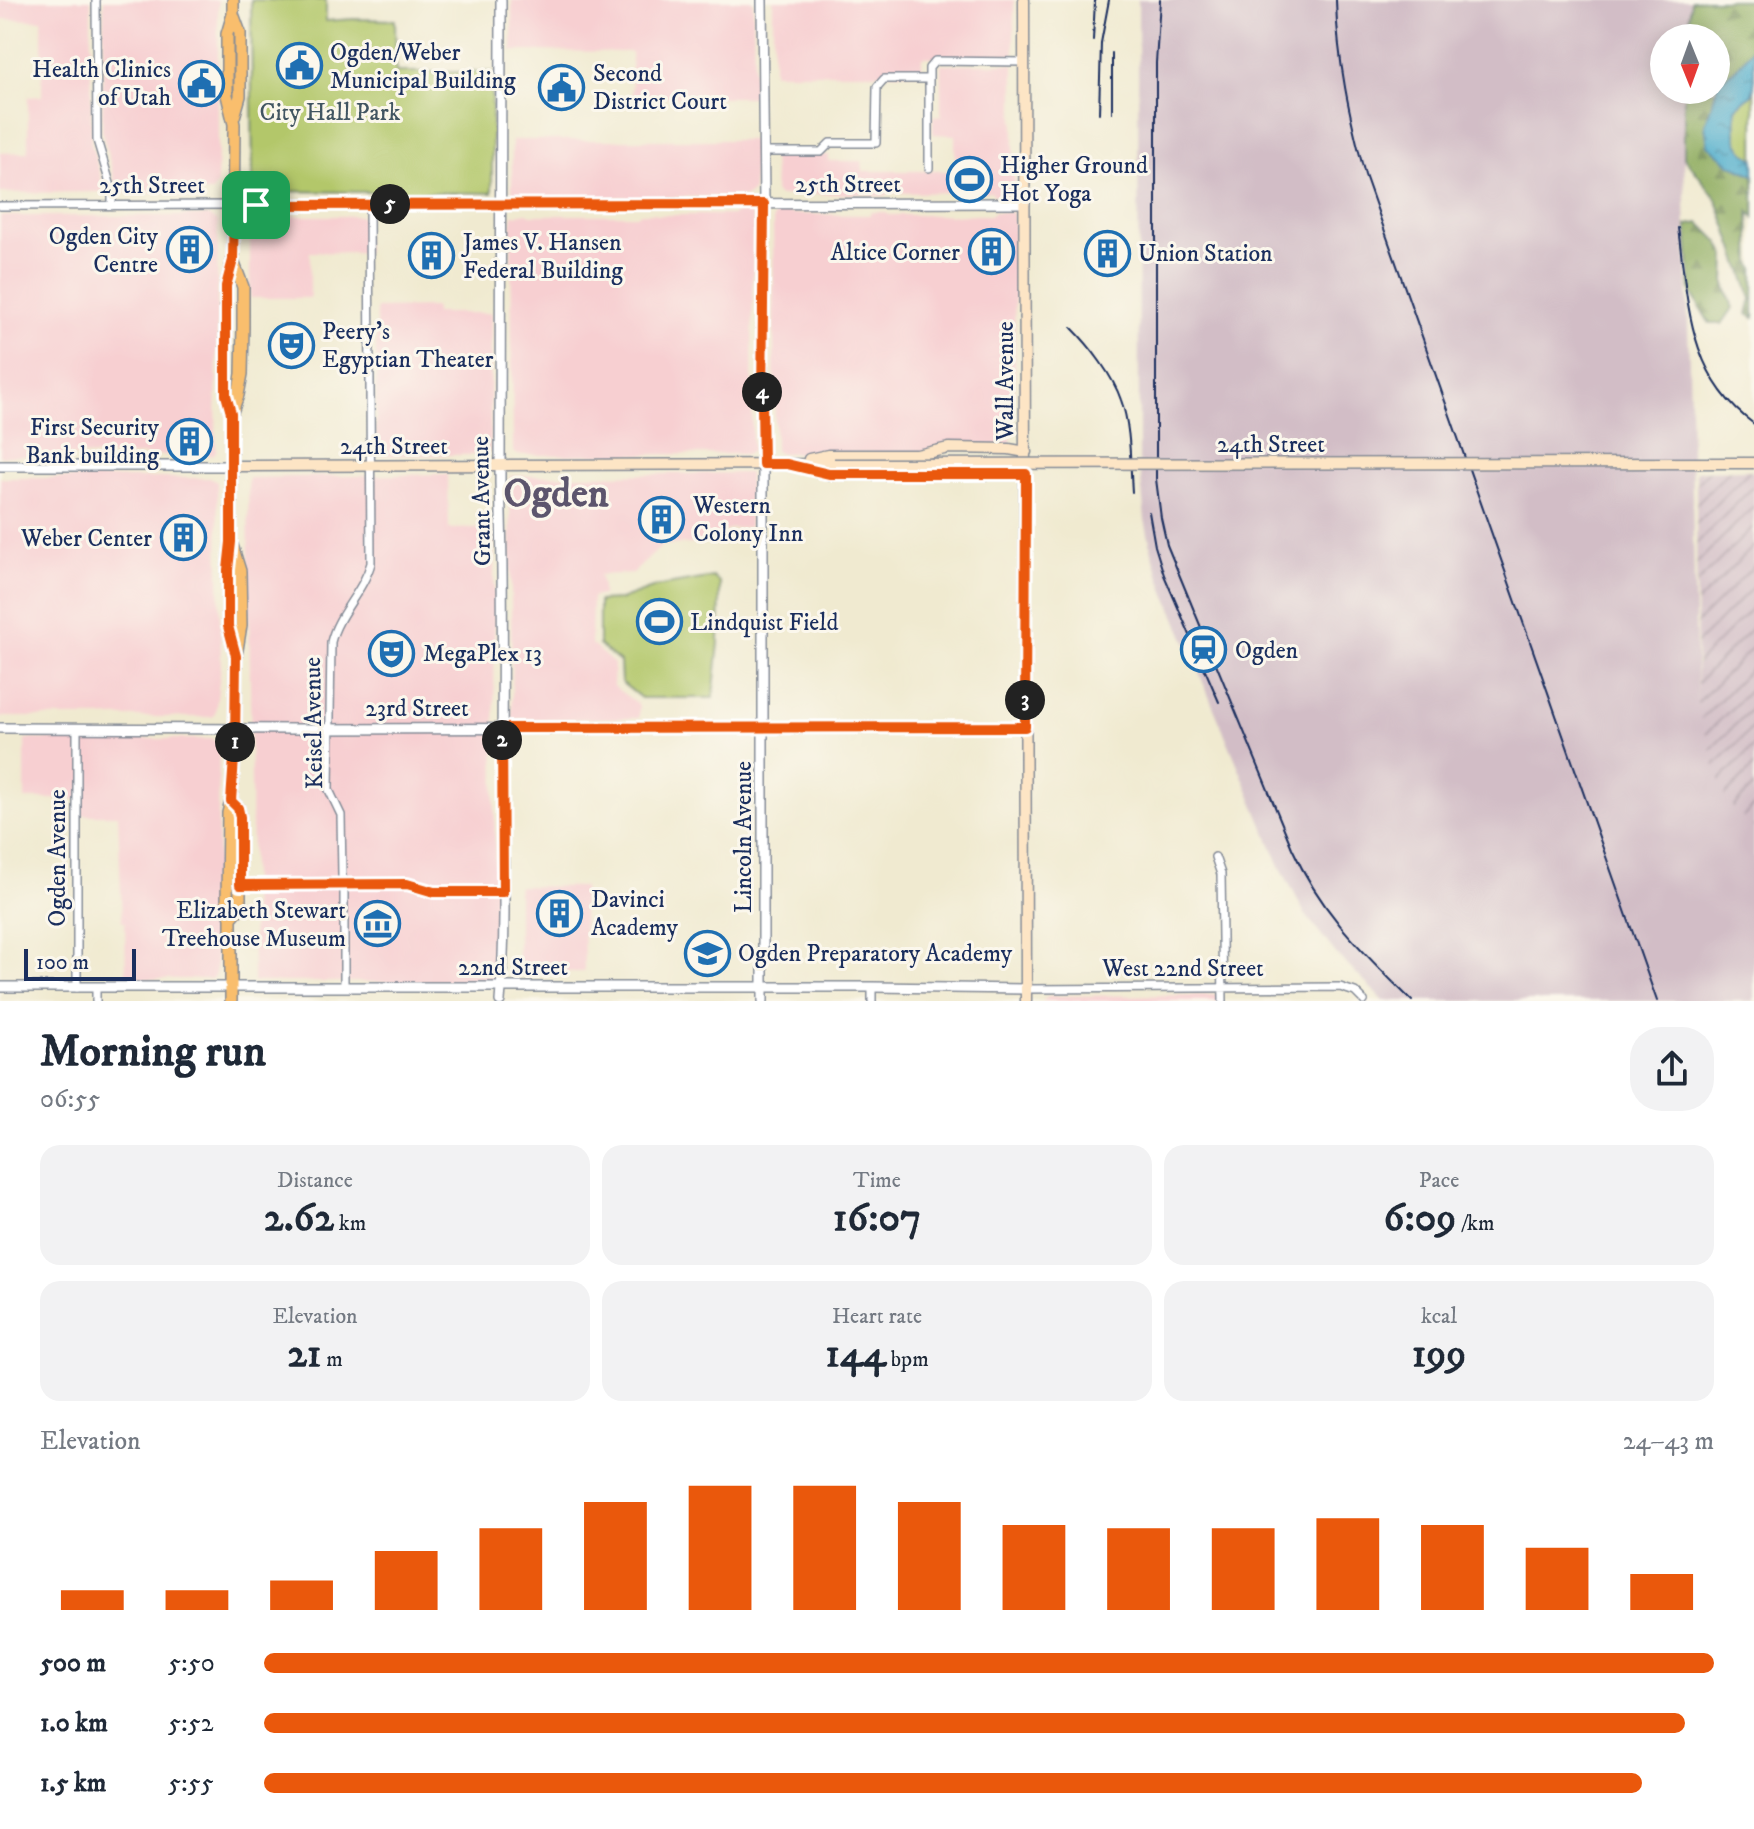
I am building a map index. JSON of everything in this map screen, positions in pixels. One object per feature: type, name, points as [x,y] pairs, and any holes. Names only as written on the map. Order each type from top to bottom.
[{"type":"main road","points":[[231,1001],[227,842],[236,656],[241,625],[240,571],[231,542],[231,413],[226,395],[226,286],[233,260],[234,205],[234,118],[227,95],[227,34],[233,14],[233,0]]},
{"type":"main road","name":"Wall Avenue","points":[[1024,0],[1026,1001]]},
{"type":"main road","name":"24th Street","points":[[787,464],[828,455],[917,455],[949,448],[1026,452]]},
{"type":"main road","name":"24th Street","points":[[232,466],[1754,463]]},
{"type":"main road","name":"24th Street","points":[[787,464],[829,474],[1026,474]]},
{"type":"main road","points":[[231,801],[238,808],[240,817],[239,907],[231,918]]},
{"type":"street","points":[[96,0],[97,140],[112,190],[112,206]]},
{"type":"street","name":"Grant Avenue","points":[[500,1001],[503,892],[501,0]]},
{"type":"street","name":"Lincoln Avenue","points":[[762,0],[763,1001]]},
{"type":"street","points":[[929,168],[929,68],[935,61],[1025,62]]},
{"type":"street","points":[[764,152],[821,152],[830,143],[876,143],[877,87],[880,82],[884,79],[929,79]]},
{"type":"street","name":"25th Street","points":[[0,206],[1025,203]]},
{"type":"street","name":"Keisel Avenue","points":[[344,987],[341,815],[329,790],[331,642],[334,629],[366,578],[371,563],[369,204]]},
{"type":"street","name":"24th Street","points":[[0,466],[232,466]]},
{"type":"street","name":"23rd Street","points":[[0,728],[1025,727]]},
{"type":"street","name":"Ogden Avenue","points":[[77,728],[77,988]]},
{"type":"street","points":[[1215,857],[1221,874],[1223,1001]]},
{"type":"street","points":[[240,885],[407,884],[439,892],[503,892]]},
{"type":"street","name":"22nd Street","points":[[0,987],[1026,989]]},
{"type":"street","points":[[872,987],[872,1001]]},
{"type":"street","name":"West 22nd Street","points":[[1026,989],[1340,987],[1355,992],[1364,1001]]},
{"type":"street","points":[[96,988],[96,1001]]},
{"type":"street","points":[[1133,989],[1133,1001]]},
{"type":"shaded area","points":[[0,0],[91,0],[91,143],[104,188],[102,192],[0,193],[0,153],[28,152],[28,97],[42,96],[42,20],[0,19]]},
{"type":"shaded area","points":[[104,0],[218,0],[217,185],[212,192],[121,193],[117,189],[102,132]]},
{"type":"shaded area","points":[[512,0],[753,0],[754,97],[632,97],[631,52],[512,51]]},
{"type":"shaded area","points":[[773,0],[1014,0],[1014,56],[922,57],[922,72],[919,73],[773,73]]},
{"type":"shaded area","points":[[1138,0],[1691,0],[1688,24],[1650,24],[1650,104],[1684,104],[1697,704],[1723,794],[1754,828],[1754,1001],[1384,1001],[1338,956],[1305,914],[1280,866],[1164,589],[1145,520],[1139,460]]},
{"type":"shaded area","points":[[941,64],[1014,64],[1014,188],[1009,195],[995,196],[991,192],[889,193],[885,196],[775,194],[773,156],[829,155],[829,161],[862,161],[863,171],[955,171],[955,135],[933,134],[933,116],[941,115]]},
{"type":"shaded area","points":[[512,140],[754,140],[753,191],[746,197],[519,197],[512,193]]},
{"type":"shaded area","points":[[737,212],[749,213],[753,218],[752,451],[746,454],[518,455],[513,452],[513,215],[733,215]]},
{"type":"shaded area","points":[[778,212],[1013,214],[1015,373],[1011,445],[911,453],[775,451],[773,218]]},
{"type":"shaded area","points":[[0,216],[208,216],[218,221],[216,452],[212,455],[0,456]]},
{"type":"shaded area","points":[[257,216],[360,216],[364,219],[367,253],[310,252],[310,298],[250,298],[250,222]]},
{"type":"shaded area","points":[[435,307],[435,313],[491,313],[490,451],[485,455],[379,455],[376,450],[376,308]]},
{"type":"shaded area","points":[[1750,470],[1754,473],[1754,831],[1738,817],[1721,793],[1697,714],[1696,471]]},
{"type":"shaded area","points":[[749,473],[749,527],[729,529],[694,544],[663,545],[633,573],[599,575],[602,595],[592,597],[591,644],[614,664],[613,686],[639,705],[639,718],[512,719],[510,476]]},
{"type":"shaded area","points":[[448,474],[449,529],[494,528],[495,982],[253,982],[248,478]]},
{"type":"shaded area","points":[[0,478],[211,478],[217,482],[221,666],[215,715],[0,717]]},
{"type":"shaded area","points":[[25,739],[211,739],[217,742],[216,968],[211,979],[126,979],[118,815],[79,815],[79,799],[25,799]]},
{"type":"shaded area","points":[[518,886],[583,887],[584,972],[518,971]]},
{"type":"shaded area","points":[[1219,995],[1219,1001],[1042,1001],[1050,996]]},
{"type":"green space","name":"City Hall Park","points":[[251,0],[326,0],[326,21],[395,20],[396,72],[492,72],[492,193],[253,191]]},
{"type":"green space","points":[[1691,0],[1754,0],[1753,45],[1748,56],[1730,73],[1730,24],[1688,24]]},
{"type":"green space","points":[[1754,87],[1754,159],[1738,143],[1735,123],[1736,108],[1752,94]]},
{"type":"green space","points":[[1684,104],[1722,104],[1730,164],[1754,175],[1754,218],[1749,211],[1754,318],[1748,314],[1752,299],[1716,198],[1684,157]]},
{"type":"green space","points":[[1700,223],[1719,242],[1726,256],[1725,284],[1733,308],[1722,324],[1710,324],[1691,292],[1687,225]]},
{"type":"green space","name":"Lindquist Field","points":[[713,577],[720,583],[719,643],[713,698],[641,698],[621,682],[620,662],[599,645],[599,601],[620,600],[655,587]]},
{"type":"water","points":[[1754,43],[1754,87],[1752,94],[1736,108],[1735,123],[1738,143],[1754,159],[1754,175],[1730,164],[1708,145],[1705,125],[1712,104],[1730,104],[1730,74],[1751,51]]},
{"type":"railway","points":[[1093,40],[1095,0]]},
{"type":"railway","points":[[1099,113],[1101,43],[1109,0]]},
{"type":"railway","points":[[1160,0],[1156,63],[1156,479],[1167,545],[1303,871],[1344,930],[1412,1001]]},
{"type":"railway","points":[[1336,0],[1345,89],[1365,175],[1657,1001]]},
{"type":"railway","points":[[1112,53],[1112,113]]},
{"type":"railway","points":[[1678,228],[1689,310],[1704,360],[1716,384],[1732,405],[1754,424]]},
{"type":"railway","points":[[1072,328],[1100,362],[1121,400],[1128,433],[1132,492]]},
{"type":"railway","points":[[1149,512],[1164,575],[1219,702]]},
{"type":"place","name":"Ogden/Weber Municipal Building","points":[[299,66]]},
{"type":"place","name":"Health Clinics of Utah","points":[[202,83]]},
{"type":"place","name":"Second District Court","points":[[562,87]]},
{"type":"place","name":"Higher Ground Hot Yoga","points":[[969,179]]},
{"type":"place","name":"Ogden City Centre","points":[[189,250]]},
{"type":"place","name":"Altice Corner","points":[[991,252]]},
{"type":"place","name":"Union Station","points":[[1107,253]]},
{"type":"place","name":"James V. Hansen Federal Building","points":[[432,256]]},
{"type":"place","name":"Peery's Egyptian Theater","points":[[291,345]]},
{"type":"place","name":"First Security Bank building","points":[[190,441]]},
{"type":"place","name":"Western Colony Inn","points":[[662,519]]},
{"type":"place","name":"Weber Center","points":[[183,538]]},
{"type":"place","name":"Lindquist Field","points":[[659,622]]},
{"type":"place","name":"Ogden","points":[[1204,650]]},
{"type":"place","name":"MegaPlex 13","points":[[392,653]]},
{"type":"place","name":"Davinci Academy","points":[[560,913]]},
{"type":"place","name":"Elizabeth Stewart Treehouse Museum","points":[[377,924]]},
{"type":"place","name":"Ogden Preparatory Academy","points":[[707,953]]},
{"type":"district","name":"Ogden","points":[[556,492]]},
{"type":"route","points":[[764,204],[763,464],[787,464],[829,474],[1026,474],[1025,727],[502,728],[503,892],[434,892],[407,884],[240,885],[240,817],[238,808],[231,801],[236,656],[228,626],[231,413],[226,395],[226,286],[233,260],[234,205],[256,205],[764,204]]}]
